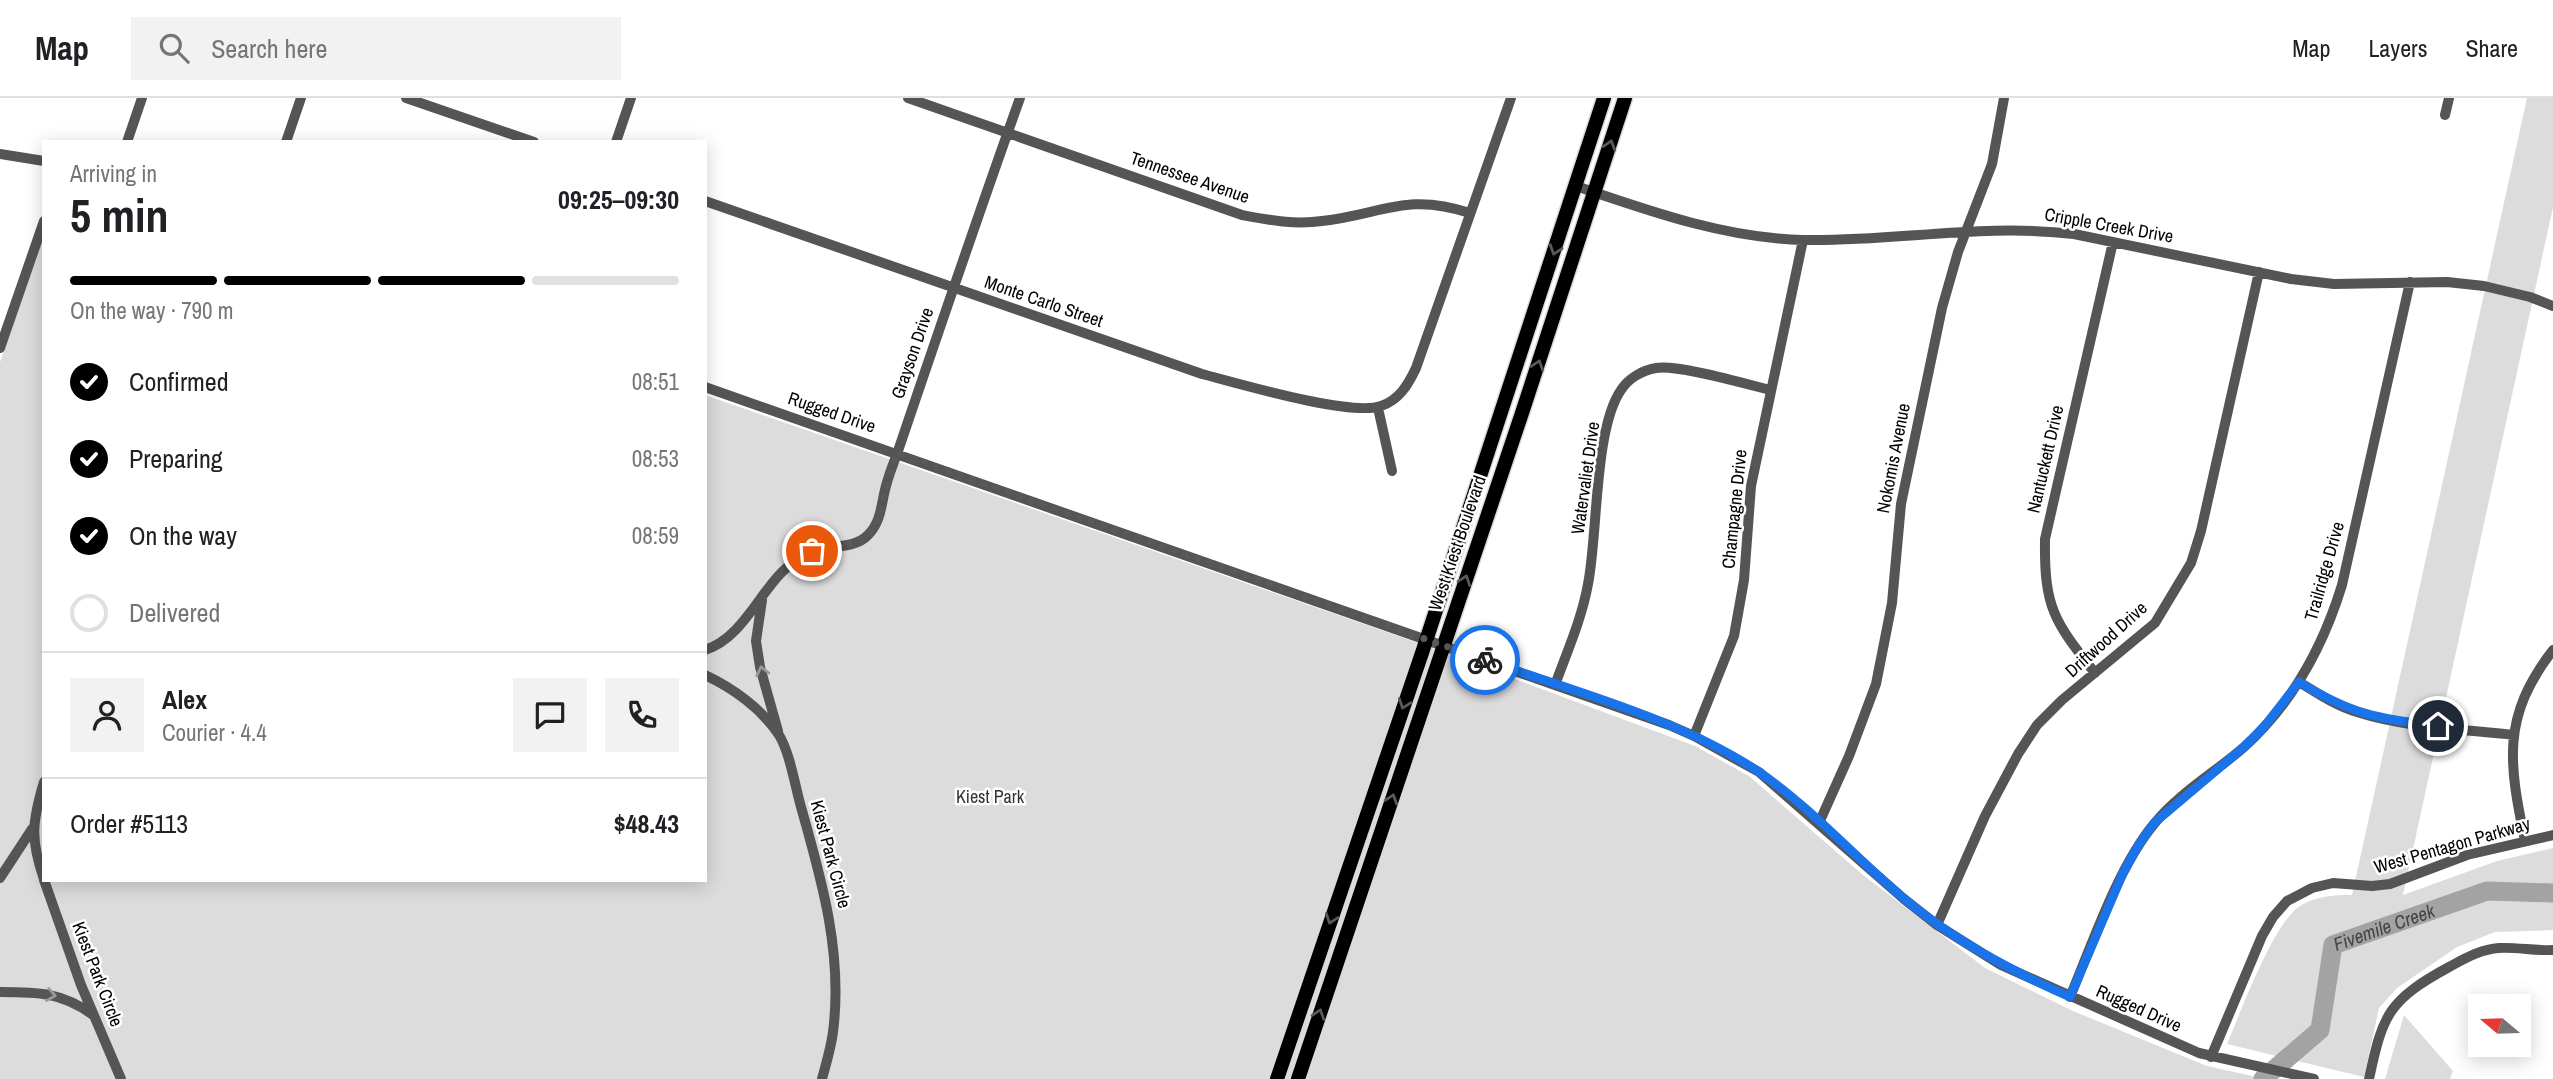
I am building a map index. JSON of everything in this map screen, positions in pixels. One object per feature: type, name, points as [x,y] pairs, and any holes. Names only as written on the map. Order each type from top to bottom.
[{"type":"main road","name":"West Kiest Boulevard","points":[[1277,1079],[1502,411],[1604,98]]},
{"type":"main road","name":"West Kiest Boulevard","points":[[1298,1079],[1625,98]]},
{"type":"main road","points":[[1502,411],[1521,416]]},
{"type":"street","points":[[128,140],[142,98]]},
{"type":"street","points":[[287,140],[301,98]]},
{"type":"street","points":[[406,98],[528,140]]},
{"type":"street","points":[[616,140],[631,98]]},
{"type":"street","name":"Tennessee Avenue","points":[[908,98],[1242,215],[1296,223],[1322,221],[1389,206],[1422,203],[1446,205],[1470,213]]},
{"type":"street","name":"Grayson Drive","points":[[707,650],[729,636],[795,559],[812,551],[855,543],[869,534],[880,517],[885,488],[1020,98]]},
{"type":"street","points":[[1392,471],[1378,408],[1397,397],[1411,380],[1511,98]]},
{"type":"street","name":"Nokomis Avenue","points":[[1819,823],[1849,756],[1876,684],[1892,603],[1901,504],[1945,298],[1958,252],[1992,164],[2004,98]]},
{"type":"street","points":[[2445,115],[2449,98]]},
{"type":"street","points":[[0,154],[42,160]]},
{"type":"street","name":"Cripple Creek Drive","points":[[1576,186],[1637,207],[1747,235],[1803,240],[1967,231],[2048,230],[2259,272],[2334,284],[2410,282],[2484,286],[2530,297],[2553,306]]},
{"type":"street","name":"Monte Carlo Street","points":[[707,202],[1202,374],[1346,408],[1378,408]]},
{"type":"street","points":[[0,348],[42,227]]},
{"type":"street","name":"Champagne Drive","points":[[1694,736],[1719,680],[1734,636],[1744,580],[1751,486],[1803,240]]},
{"type":"street","name":"Nantuckett Drive","points":[[2095,673],[2063,631],[2052,609],[2045,569],[2045,539],[2113,242]]},
{"type":"street","name":"Driftwood Drive","points":[[1937,925],[1984,816],[2037,725],[2062,700],[2155,623],[2191,563],[2201,531],[2259,272]]},
{"type":"street","name":"Trailridge Drive","points":[[2070,997],[2123,873],[2149,830],[2173,805],[2244,747],[2264,727],[2299,682],[2331,620],[2342,585],[2410,282]]},
{"type":"street","name":"Watervaliet Drive","points":[[1555,685],[1588,587],[1601,463],[1613,407],[1620,391],[1630,380],[1657,368],[1674,368],[1770,390]]},
{"type":"street","name":"Rugged Drive","points":[[707,388],[1426,639],[1694,736],[1759,772],[1937,925],[2001,965],[2211,1057],[2312,1079]]},
{"type":"street","name":"Grayson Drive","points":[[762,600],[756,640],[760,667],[780,737]]},
{"type":"street","points":[[2525,841],[2511,755],[2523,699],[2537,670],[2553,650]]},
{"type":"street","name":"Kiest Park Circle","points":[[707,676],[748,701],[780,737],[823,883],[831,920],[836,996],[833,1034],[822,1079]]},
{"type":"street","points":[[2299,682],[2354,712],[2388,720],[2514,735]]},
{"type":"street","name":"Kiest Park Circle","points":[[42,790],[32,829],[42,875]]},
{"type":"street","points":[[0,878],[32,829]]},
{"type":"street","name":"West Pentagon Parkway","points":[[2211,1057],[2262,936],[2287,901],[2312,888],[2333,883],[2372,886],[2390,884],[2467,855],[2553,835]]},
{"type":"street","name":"Kiest Park Circle","points":[[45,882],[81,985],[121,1079]]},
{"type":"street","points":[[2369,1079],[2382,1025],[2392,1007],[2412,988],[2482,952],[2497,948],[2553,950]]},
{"type":"street","points":[[0,992],[53,994],[75,1002],[96,1017]]},
{"type":"green space","points":[[2527,98],[2553,98],[2553,207],[2403,895],[2497,861],[2553,848],[2553,930],[2495,932],[2457,947],[2397,988],[2379,1008],[2364,1077],[2227,1044],[2259,969],[2290,915],[2312,900],[2352,895]]},
{"type":"green space","name":"Kiest Park","points":[[42,242],[42,882],[707,882],[707,396],[1418,643],[1695,746],[1749,776],[1863,875],[1985,968],[2073,1011],[2207,1066],[2266,1079],[0,1079],[0,362]]},
{"type":"green space","points":[[2404,1015],[2453,1071],[2450,1079],[2385,1079]]},
{"type":"waterway","name":"Fivemile Creek","points":[[2263,1079],[2320,1030],[2333,945],[2487,891],[2553,893]]},
{"type":"way so far","points":[[812,551],[855,543],[869,534],[880,517],[885,488],[897,453],[1485,660]]},
{"type":"route","points":[[1485,660],[1669,725],[1734,757],[1759,772],[1937,925],[2001,965],[2070,997],[2123,873],[2154,823],[2244,747],[2264,727],[2299,682],[2354,712],[2388,720],[2438,726]]}]
